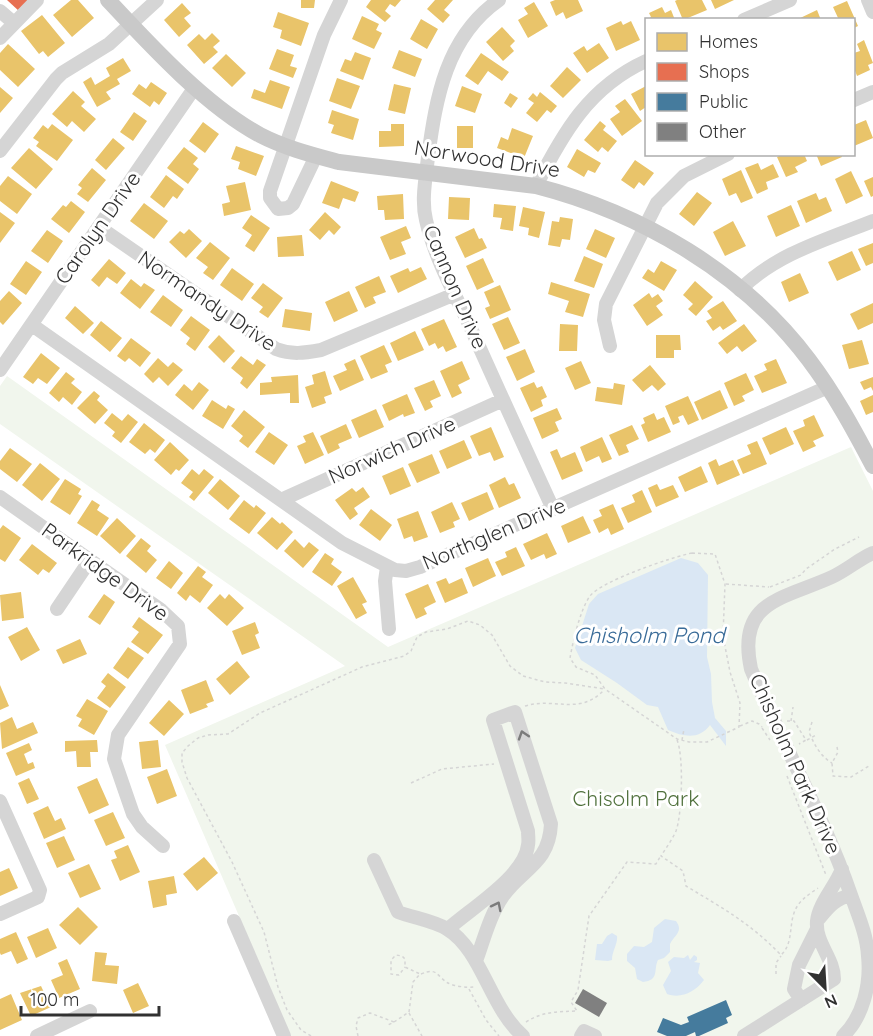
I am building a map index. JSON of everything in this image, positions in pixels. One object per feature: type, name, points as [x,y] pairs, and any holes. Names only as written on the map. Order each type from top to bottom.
[{"type":"main road","name":"Norwood Drive","points":[[108,0],[195,87],[239,123],[262,136],[339,162],[536,186],[599,205],[646,227],[686,250],[740,290],[786,333],[828,387],[873,466]]},
{"type":"street","points":[[0,38],[37,0]]},
{"type":"street","points":[[0,151],[62,73],[109,44],[157,0]]},
{"type":"street","points":[[316,156],[293,204],[288,208],[278,209],[273,204],[270,191],[324,35],[341,0]]},
{"type":"street","name":"Cannon Drive","points":[[499,0],[477,20],[460,42],[444,73],[434,112],[424,203],[426,220],[455,294],[553,509]]},
{"type":"street","points":[[749,18],[790,0]]},
{"type":"street","points":[[868,0],[873,12]]},
{"type":"street","points":[[0,11],[14,23]]},
{"type":"street","points":[[536,186],[573,119],[608,85],[645,62]]},
{"type":"street","name":"Carolyn Drive","points":[[0,370],[195,87]]},
{"type":"street","points":[[855,100],[873,92]]},
{"type":"street","points":[[610,346],[603,320],[606,304],[657,203],[674,184],[724,156]]},
{"type":"street","points":[[740,290],[752,277],[790,256],[873,220]]},
{"type":"street","name":"Normandy Drive","points":[[99,227],[266,342],[288,354],[321,350],[455,294]]},
{"type":"street","name":"Northglen Drive","points":[[32,325],[342,543],[387,567],[406,571],[420,567],[828,387]]},
{"type":"street","name":"Norwich Drive","points":[[281,500],[503,400]]},
{"type":"street","name":"Parkridge Drive","points":[[0,497],[161,610],[178,626],[180,644],[118,735],[115,751],[117,767],[133,814],[142,827],[163,846]]},
{"type":"street","name":"Chisholm Park Drive","points":[[843,1036],[853,1027],[868,988],[867,946],[842,869],[752,669],[749,647],[753,622],[773,594],[834,576],[873,553]]},
{"type":"street","points":[[57,609],[90,560]]},
{"type":"street","points":[[387,567],[385,581],[390,629]]},
{"type":"street","points":[[448,929],[507,881],[522,862],[528,847],[528,831],[493,720],[515,712],[551,824],[550,837],[539,859],[502,897],[491,919],[476,961]]},
{"type":"street","points":[[0,801],[40,890],[38,897],[0,914]]},
{"type":"street","points":[[374,860],[398,912],[448,929],[476,961],[506,1017],[522,1031]]},
{"type":"street","points":[[744,1036],[834,980],[832,965],[817,926],[818,912],[836,884],[842,869]]},
{"type":"street","points":[[801,1000],[794,989],[799,965],[817,926],[831,904],[839,898],[851,895]]},
{"type":"street","points":[[234,921],[284,1036]]},
{"type":"street","points":[[37,1036],[90,1011]]},
{"type":"street","points":[[581,1036],[584,1031],[595,1036]]},
{"type":"path","points":[[725,584],[773,594],[835,549],[859,537]]},
{"type":"path","points":[[692,553],[715,554],[725,584],[723,636],[730,672],[740,703],[739,726],[729,733],[701,743],[677,739],[605,689],[596,675],[576,667],[570,658],[585,607],[593,593],[655,564],[692,553]]},
{"type":"path","points":[[311,1036],[301,1030],[286,1010],[275,979],[264,932],[232,862],[187,778],[182,753],[198,738],[228,734],[260,713],[362,667],[404,656],[411,651],[417,637],[426,632],[447,629],[468,621],[480,625],[492,636],[510,666],[523,676],[545,682],[605,689]]},
{"type":"path","points":[[525,706],[534,703],[588,703],[605,689]]},
{"type":"path","points":[[791,721],[793,707]]},
{"type":"path","points":[[812,722],[809,732],[811,737],[823,758],[832,763]]},
{"type":"path","points":[[762,728],[774,747]]},
{"type":"path","points":[[682,741],[684,729]]},
{"type":"path","points":[[806,740],[816,735]]},
{"type":"path","points":[[522,1031],[538,1014],[577,1011],[571,1002],[578,990],[588,916],[627,862],[656,864],[676,830],[679,815],[681,754],[677,739]]},
{"type":"path","points":[[837,747],[838,752],[832,763],[834,776],[851,777],[869,766]]},
{"type":"path","points":[[411,783],[442,769],[495,764]]},
{"type":"path","points":[[785,771],[826,870],[826,879]]},
{"type":"path","points":[[661,856],[683,871],[686,886],[746,922],[761,933],[782,955]]},
{"type":"path","points":[[776,974],[776,963],[787,947],[795,911],[803,899],[821,885]]},
{"type":"path","points":[[396,955],[405,959],[405,966],[399,975],[391,974],[391,960],[396,955]]},
{"type":"path","points":[[405,966],[420,974]]},
{"type":"path","points":[[420,1035],[409,1012],[413,982],[420,974],[429,970],[448,983],[468,988],[474,987]]},
{"type":"path","points":[[468,988],[486,1020],[499,1036]]},
{"type":"path","points":[[388,1025],[409,1012]]},
{"type":"path","points":[[358,1036],[356,1026],[358,1018],[370,1013],[394,1022]]},
{"type":"green space","name":"Chisolm Park","points":[[7,376],[388,647],[851,447],[873,491],[873,1036],[291,1036],[165,745],[345,666],[0,424],[0,386]]},
{"type":"water","name":"Chisholm Pond","points":[[681,558],[698,563],[708,575],[707,657],[715,718],[726,731],[726,746],[710,725],[701,733],[691,736],[668,730],[658,707],[647,705],[581,660],[575,648],[589,604],[598,594]]},
{"type":"water","points":[[665,919],[676,921],[679,931],[670,944],[670,952],[658,960],[654,977],[643,982],[637,979],[635,968],[627,961],[627,954],[634,946],[644,947],[652,942],[654,928]]},
{"type":"water","points":[[612,933],[617,936],[617,939],[612,960],[595,960],[597,944],[602,944]]},
{"type":"water","points":[[688,955],[690,960],[694,955],[697,957],[694,962],[700,963],[698,973],[704,980],[687,993],[677,996],[667,994],[663,985],[671,971],[668,962],[674,957],[684,958]]},
{"type":"building: Homes","points":[[71,0],[78,0],[94,18],[72,37],[53,15]]},
{"type":"building: Homes","points":[[301,0],[315,0],[314,8],[301,8]]},
{"type":"building: Homes","points":[[371,0],[401,0],[395,7],[390,4],[385,11],[391,16],[385,22],[366,7]]},
{"type":"building: Homes","points":[[435,0],[453,0],[444,10],[450,15],[443,23],[427,9]]},
{"type":"building: Homes","points":[[578,0],[583,11],[566,19],[563,12],[556,16],[550,2]]},
{"type":"building: Homes","points":[[702,0],[707,10],[682,18],[675,1]]},
{"type":"building: Homes","points":[[711,0],[734,0],[715,9]]},
{"type":"building: Homes","points":[[847,1],[854,18],[838,18],[833,7]]},
{"type":"building: Homes","points":[[534,2],[548,26],[528,38],[518,20],[528,14],[524,8]]},
{"type":"building: Homes","points":[[182,3],[191,13],[184,18],[191,26],[179,37],[164,20]]},
{"type":"building: Homes","points":[[662,7],[665,13],[671,10],[674,18],[650,18],[649,13]]},
{"type":"building: Homes","points":[[817,10],[820,18],[800,18]]},
{"type":"building: Homes","points":[[278,12],[309,23],[301,46],[280,38],[282,30],[273,27]]},
{"type":"building: Homes","points":[[42,15],[65,43],[48,57],[43,51],[39,54],[21,31]]},
{"type":"building: Homes","points":[[362,16],[379,24],[376,30],[382,33],[374,49],[352,39]]},
{"type":"building: Homes","points":[[421,19],[438,29],[427,49],[410,39]]},
{"type":"building: Homes","points":[[621,21],[623,25],[631,21],[640,40],[616,51],[606,28]]},
{"type":"building: Homes","points":[[502,27],[515,41],[510,46],[514,51],[503,61],[486,42]]},
{"type":"building: Homes","points":[[212,33],[220,41],[213,47],[218,52],[204,64],[187,45],[199,34],[205,40]]},
{"type":"building: Homes","points":[[864,40],[873,63],[868,65],[870,70],[857,76],[855,53],[860,51],[857,44]]},
{"type":"building: Homes","points":[[599,43],[609,58],[587,73],[573,53],[584,46],[587,51]]},
{"type":"building: Homes","points":[[8,44],[35,69],[18,87],[0,70],[0,53]]},
{"type":"building: Homes","points":[[277,49],[294,55],[290,66],[297,68],[293,78],[269,69]]},
{"type":"building: Homes","points":[[399,50],[422,59],[415,77],[392,68]]},
{"type":"building: Homes","points":[[355,52],[371,58],[363,80],[340,71],[345,59],[351,61]]},
{"type":"building: Homes","points":[[481,53],[509,72],[502,81],[488,71],[478,85],[465,76]]},
{"type":"building: Homes","points":[[226,54],[246,73],[232,87],[212,68]]},
{"type":"building: Homes","points":[[123,58],[131,71],[117,79],[120,84],[106,92],[111,99],[97,107],[83,82],[91,77],[95,85],[110,76],[106,68]]},
{"type":"building: Homes","points":[[567,67],[581,80],[563,98],[550,86]]},
{"type":"building: Homes","points":[[337,78],[360,86],[351,109],[329,101]]},
{"type":"building: Homes","points":[[270,80],[290,87],[282,109],[251,98],[254,89],[265,93]]},
{"type":"building: Homes","points":[[151,82],[167,93],[159,105],[154,101],[150,107],[132,94],[139,84],[146,89]]},
{"type":"building: Homes","points":[[394,84],[411,88],[405,114],[388,110]]},
{"type":"building: Homes","points":[[462,86],[482,94],[475,113],[455,106]]},
{"type":"building: Homes","points":[[0,87],[13,98],[0,113]]},
{"type":"building: Homes","points":[[645,87],[645,108],[640,111],[631,94]]},
{"type":"building: Homes","points":[[73,91],[85,102],[81,106],[96,119],[84,132],[72,121],[67,127],[52,114]]},
{"type":"building: Homes","points":[[540,92],[557,106],[551,113],[547,110],[537,122],[526,113],[534,103],[528,99],[533,93],[537,97]]},
{"type":"building: Homes","points":[[510,93],[518,98],[511,108],[504,103]]},
{"type":"building: Homes","points":[[625,99],[642,121],[622,136],[610,119],[620,112],[615,106]]},
{"type":"building: Homes","points":[[332,110],[359,119],[353,140],[331,133],[334,125],[328,123]]},
{"type":"building: Homes","points":[[134,112],[147,121],[133,141],[120,132]]},
{"type":"building: Homes","points":[[866,120],[873,138],[855,146],[855,125]]},
{"type":"building: Homes","points":[[600,121],[606,126],[603,130],[617,141],[608,152],[602,147],[598,152],[584,140]]},
{"type":"building: Homes","points":[[203,122],[219,134],[205,153],[189,141]]},
{"type":"building: Homes","points":[[52,124],[73,140],[57,161],[36,146],[39,142],[33,138],[43,125],[48,129]]},
{"type":"building: Homes","points":[[391,124],[404,124],[404,146],[379,147],[379,131],[391,131]]},
{"type":"building: Homes","points":[[457,126],[473,126],[473,148],[457,148]]},
{"type":"building: Homes","points":[[512,128],[533,136],[524,158],[497,148],[501,137],[508,140]]},
{"type":"building: Homes","points":[[113,138],[125,148],[106,170],[95,160]]},
{"type":"building: Homes","points":[[236,146],[264,156],[256,176],[238,169],[240,162],[231,159]]},
{"type":"building: Homes","points":[[184,147],[198,158],[193,164],[199,169],[188,184],[167,168]]},
{"type":"building: Homes","points":[[29,148],[53,169],[36,189],[11,168]]},
{"type":"building: Homes","points":[[577,149],[601,163],[595,173],[588,170],[584,177],[567,167]]},
{"type":"building: Homes","points":[[805,156],[807,161],[795,167],[798,172],[786,177],[777,157]]},
{"type":"building: Homes","points":[[817,156],[842,156],[842,157],[821,166]]},
{"type":"building: Homes","points":[[635,160],[654,173],[644,186],[639,182],[634,189],[621,180]]},
{"type":"building: Homes","points":[[758,163],[761,170],[773,164],[779,177],[766,182],[768,189],[757,194],[745,168]]},
{"type":"building: Homes","points":[[92,168],[106,180],[88,202],[77,194],[82,188],[78,185]]},
{"type":"building: Homes","points":[[741,170],[753,198],[741,203],[736,193],[729,196],[722,179]]},
{"type":"building: Homes","points":[[851,171],[863,196],[846,204],[835,179]]},
{"type":"building: Homes","points":[[166,175],[184,189],[177,199],[173,196],[164,208],[150,197]]},
{"type":"building: Homes","points":[[8,176],[32,194],[17,214],[0,201],[0,186]]},
{"type":"building: Homes","points":[[873,177],[873,196],[871,197],[864,181]]},
{"type":"building: Homes","points":[[331,181],[359,192],[355,202],[343,198],[339,209],[322,203]]},
{"type":"building: Homes","points":[[245,182],[251,210],[224,216],[222,204],[230,202],[226,186]]},
{"type":"building: Homes","points":[[697,192],[712,203],[694,226],[679,214]]},
{"type":"building: Homes","points":[[816,193],[819,200],[826,197],[832,211],[806,223],[797,201]]},
{"type":"building: Homes","points":[[403,194],[404,219],[385,220],[384,210],[378,210],[377,196]]},
{"type":"building: Homes","points":[[449,197],[470,198],[469,220],[448,219]]},
{"type":"building: Homes","points":[[71,201],[85,212],[69,233],[51,219],[63,205],[66,207]]},
{"type":"building: Homes","points":[[144,203],[168,221],[154,239],[130,221]]},
{"type":"building: Homes","points":[[494,204],[516,206],[513,231],[500,229],[502,218],[493,217]]},
{"type":"building: Homes","points":[[791,205],[800,226],[776,237],[767,216]]},
{"type":"building: Homes","points":[[523,207],[545,212],[539,238],[528,235],[529,228],[519,226]]},
{"type":"building: Homes","points":[[0,212],[15,223],[0,243]]},
{"type":"building: Homes","points":[[325,212],[341,227],[334,235],[329,230],[320,240],[309,230]]},
{"type":"building: Homes","points":[[251,215],[270,228],[254,252],[245,246],[252,235],[242,228]]},
{"type":"building: Homes","points":[[560,217],[573,219],[570,240],[562,239],[560,247],[548,245],[552,221],[559,222]]},
{"type":"building: Homes","points":[[733,221],[746,246],[725,256],[713,232]]},
{"type":"building: Homes","points":[[406,226],[411,238],[401,242],[406,254],[390,260],[380,237]]},
{"type":"building: Homes","points":[[474,228],[479,239],[482,238],[487,248],[465,258],[455,237]]},
{"type":"building: Homes","points":[[189,229],[202,241],[186,258],[169,242],[180,231],[184,234]]},
{"type":"building: Homes","points":[[595,229],[615,238],[606,258],[586,249]]},
{"type":"building: Homes","points":[[47,230],[63,241],[48,263],[31,251]]},
{"type":"building: Homes","points":[[302,235],[304,256],[278,257],[277,237]]},
{"type":"building: Homes","points":[[210,242],[230,258],[213,280],[203,273],[208,267],[196,258]]},
{"type":"building: Homes","points":[[873,243],[873,263],[866,266],[858,249]]},
{"type":"building: Homes","points":[[852,251],[861,270],[837,281],[828,262]]},
{"type":"building: Homes","points":[[584,256],[603,264],[594,288],[574,281]]},
{"type":"building: Homes","points":[[483,258],[494,282],[477,290],[466,266]]},
{"type":"building: Homes","points":[[109,259],[126,273],[117,284],[107,277],[99,287],[91,280]]},
{"type":"building: Homes","points":[[26,261],[42,272],[26,295],[10,284]]},
{"type":"building: Homes","points":[[661,261],[677,270],[664,291],[642,278],[648,269],[654,273]]},
{"type":"building: Homes","points":[[421,267],[427,279],[398,293],[390,276],[408,268],[410,272]]},
{"type":"building: Homes","points":[[232,268],[254,284],[242,301],[220,285]]},
{"type":"building: Homes","points":[[800,273],[809,293],[789,302],[781,282]]},
{"type":"building: Homes","points":[[379,276],[386,292],[373,297],[376,303],[365,308],[355,287]]},
{"type":"building: Homes","points":[[131,279],[141,287],[144,283],[155,290],[140,309],[120,293]]},
{"type":"building: Homes","points":[[695,281],[713,297],[696,316],[688,309],[693,304],[683,295]]},
{"type":"building: Homes","points":[[551,282],[590,294],[583,317],[565,312],[569,301],[548,294]]},
{"type":"building: Homes","points":[[263,283],[283,298],[268,318],[259,312],[263,307],[251,298]]},
{"type":"building: Homes","points":[[500,285],[511,310],[490,319],[485,308],[490,306],[484,292]]},
{"type":"building: Homes","points":[[9,291],[22,303],[3,325],[0,322],[0,301]]},
{"type":"building: Homes","points":[[349,291],[358,311],[334,322],[325,302]]},
{"type":"building: Homes","points":[[649,293],[652,298],[658,294],[663,301],[656,306],[663,315],[647,326],[633,305]]},
{"type":"building: Homes","points":[[163,295],[183,310],[171,327],[150,312]]},
{"type":"building: Homes","points":[[723,301],[737,321],[723,330],[720,326],[713,331],[706,321],[712,318],[707,311]]},
{"type":"building: Homes","points":[[873,303],[873,323],[858,330],[850,314]]},
{"type":"building: Homes","points":[[75,306],[94,323],[83,334],[65,318]]},
{"type":"building: Homes","points":[[285,309],[312,313],[310,331],[282,327]]},
{"type":"building: Homes","points":[[191,316],[210,330],[195,351],[186,344],[190,338],[180,330]]},
{"type":"building: Homes","points":[[508,317],[520,343],[504,350],[492,324]]},
{"type":"building: Homes","points":[[444,319],[457,347],[446,352],[443,346],[438,349],[435,343],[429,346],[421,329]]},
{"type":"building: Homes","points":[[101,321],[122,338],[110,352],[90,335]]},
{"type":"building: Homes","points":[[560,324],[578,325],[577,351],[559,351]]},
{"type":"building: Homes","points":[[744,324],[757,341],[742,352],[737,346],[727,354],[718,343]]},
{"type":"building: Homes","points":[[415,331],[424,350],[398,361],[390,343]]},
{"type":"building: Homes","points":[[219,335],[235,351],[224,363],[208,347]]},
{"type":"building: Homes","points":[[656,335],[680,335],[681,350],[674,350],[674,358],[656,358]]},
{"type":"building: Homes","points":[[131,338],[151,353],[140,367],[129,358],[125,362],[117,356]]},
{"type":"building: Homes","points":[[862,340],[869,364],[849,369],[842,345]]},
{"type":"building: Homes","points":[[384,345],[392,362],[385,365],[388,372],[371,379],[360,356]]},
{"type":"building: Homes","points":[[525,349],[535,372],[517,381],[506,357]]},
{"type":"building: Homes","points":[[41,353],[60,368],[47,384],[38,378],[33,384],[23,377]]},
{"type":"building: Homes","points":[[241,356],[253,365],[257,359],[266,365],[247,389],[240,383],[243,378],[231,368]]},
{"type":"building: Homes","points":[[158,358],[168,367],[173,362],[183,370],[168,386],[159,377],[153,383],[144,374]]},
{"type":"building: Homes","points":[[355,359],[364,380],[340,391],[333,376],[347,370],[344,364]]},
{"type":"building: Homes","points":[[776,359],[787,383],[762,393],[754,376],[767,370],[764,364]]},
{"type":"building: Homes","points":[[462,361],[470,379],[458,385],[462,393],[452,398],[440,371]]},
{"type":"building: Homes","points":[[581,361],[591,383],[575,390],[565,368]]},
{"type":"building: Homes","points":[[650,365],[666,384],[658,391],[652,385],[643,392],[632,380]]},
{"type":"building: Homes","points":[[325,371],[332,394],[324,397],[326,403],[312,408],[305,387],[314,384],[312,375]]},
{"type":"building: Homes","points":[[66,372],[75,379],[71,383],[82,392],[72,405],[63,397],[59,402],[49,393]]},
{"type":"building: Homes","points":[[746,373],[754,390],[742,396],[745,401],[734,406],[724,383]]},
{"type":"building: Homes","points":[[298,375],[299,403],[290,403],[290,393],[260,395],[260,383],[272,382],[271,377]]},
{"type":"building: Homes","points":[[873,377],[873,391],[871,387],[864,390],[860,382]]},
{"type":"building: Homes","points":[[434,380],[441,396],[430,401],[433,407],[425,411],[414,388]]},
{"type":"building: Homes","points":[[199,382],[209,390],[193,410],[175,395],[184,384],[192,391]]},
{"type":"building: Homes","points":[[534,382],[537,388],[542,386],[547,397],[541,400],[543,406],[531,412],[520,388]]},
{"type":"building: Homes","points":[[614,383],[625,385],[622,405],[595,401],[597,387],[613,389]]},
{"type":"building: Homes","points":[[720,390],[728,408],[702,420],[694,402]]},
{"type":"building: Homes","points":[[94,391],[100,396],[97,400],[108,410],[95,424],[77,408]]},
{"type":"building: Homes","points":[[407,394],[415,413],[404,417],[403,414],[389,421],[382,405]]},
{"type":"building: Homes","points":[[873,395],[873,412],[866,415],[860,401]]},
{"type":"building: Homes","points":[[688,396],[699,420],[688,425],[683,415],[678,417],[680,422],[673,425],[665,406]]},
{"type":"building: Homes","points":[[212,400],[226,409],[228,405],[235,409],[223,429],[202,416]]},
{"type":"building: Homes","points":[[557,408],[562,419],[555,422],[559,431],[542,439],[533,418]]},
{"type":"building: Homes","points":[[376,409],[384,427],[359,438],[351,420]]},
{"type":"building: Homes","points":[[244,410],[265,427],[248,448],[239,441],[243,436],[231,426]]},
{"type":"building: Homes","points":[[112,413],[122,421],[128,414],[138,422],[121,443],[112,436],[115,432],[104,423]]},
{"type":"building: Homes","points":[[654,413],[657,420],[664,417],[671,432],[648,442],[641,425],[645,423],[643,418]]},
{"type":"building: Homes","points":[[814,415],[824,436],[813,441],[816,446],[803,452],[793,431],[805,426],[803,420]]},
{"type":"building: Homes","points":[[144,423],[165,440],[155,453],[150,449],[145,454],[129,442]]},
{"type":"building: Homes","points":[[346,424],[352,438],[338,444],[340,448],[328,454],[320,436]]},
{"type":"building: Homes","points":[[632,425],[639,439],[626,445],[629,452],[619,456],[609,435]]},
{"type":"building: Homes","points":[[491,427],[504,457],[494,461],[490,452],[479,456],[470,436]]},
{"type":"building: Homes","points":[[786,427],[794,444],[770,455],[762,438]]},
{"type":"building: Homes","points":[[269,432],[288,445],[274,465],[255,452]]},
{"type":"building: Homes","points":[[313,432],[324,455],[305,464],[297,446],[306,442],[303,436]]},
{"type":"building: Homes","points":[[602,437],[612,459],[602,463],[599,456],[586,462],[580,447]]},
{"type":"building: Homes","points":[[464,440],[472,458],[447,469],[439,451]]},
{"type":"building: Homes","points":[[757,441],[767,464],[743,474],[737,460],[751,454],[747,445]]},
{"type":"building: Homes","points":[[170,442],[189,460],[179,471],[176,469],[171,475],[154,460]]},
{"type":"building: Homes","points":[[10,448],[32,464],[17,482],[0,469],[0,461]]},
{"type":"building: Homes","points":[[557,449],[561,458],[575,452],[583,471],[562,480],[550,452]]},
{"type":"building: Homes","points":[[432,454],[440,473],[417,483],[408,464]]},
{"type":"building: Homes","points":[[716,459],[719,466],[733,460],[740,475],[717,485],[708,463]]},
{"type":"building: Homes","points":[[40,463],[60,479],[42,501],[22,485]]},
{"type":"building: Homes","points":[[701,466],[708,482],[685,492],[678,477]]},
{"type":"building: Homes","points":[[403,467],[411,486],[390,495],[382,476]]},
{"type":"building: Homes","points":[[192,469],[199,475],[204,469],[214,477],[194,501],[189,497],[193,492],[181,483]]},
{"type":"building: Homes","points":[[505,477],[509,485],[514,483],[521,498],[499,508],[489,485]]},
{"type":"building: Homes","points":[[65,479],[81,489],[78,494],[82,496],[70,515],[50,502]]},
{"type":"building: Homes","points":[[220,479],[240,496],[228,510],[208,493]]},
{"type":"building: Homes","points":[[657,484],[660,490],[673,485],[679,497],[656,507],[648,488]]},
{"type":"building: Homes","points":[[363,487],[370,497],[354,508],[358,514],[350,520],[335,500],[352,488],[356,492]]},
{"type":"building: Homes","points":[[642,490],[652,512],[628,523],[621,508],[635,502],[632,495]]},
{"type":"building: Homes","points":[[487,492],[494,509],[469,521],[461,503]]},
{"type":"building: Homes","points":[[92,500],[100,505],[97,510],[109,518],[97,536],[77,523]]},
{"type":"building: Homes","points":[[244,500],[254,508],[256,505],[266,513],[249,534],[229,519]]},
{"type":"building: Homes","points":[[452,502],[460,519],[453,522],[455,527],[440,533],[431,512]]},
{"type":"building: Homes","points":[[613,504],[624,529],[611,535],[608,528],[599,533],[593,520],[602,516],[599,510]]},
{"type":"building: Homes","points":[[371,509],[392,525],[380,541],[359,525]]},
{"type":"building: Homes","points":[[418,511],[428,537],[414,542],[412,536],[404,539],[397,519]]},
{"type":"building: Homes","points":[[583,516],[591,533],[568,543],[561,526]]},
{"type":"building: Homes","points":[[272,517],[293,532],[277,550],[257,533]]},
{"type":"building: Homes","points":[[117,518],[136,536],[120,554],[100,536]]},
{"type":"building: Homes","points":[[3,525],[21,538],[5,562],[0,559],[0,529]]},
{"type":"building: Homes","points":[[547,533],[557,554],[546,559],[544,554],[531,560],[523,544]]},
{"type":"building: Homes","points":[[141,538],[151,546],[147,551],[157,560],[146,573],[126,556]]},
{"type":"building: Homes","points":[[295,539],[304,548],[309,542],[319,550],[303,568],[284,551]]},
{"type":"building: Homes","points":[[32,544],[57,563],[49,573],[43,569],[38,575],[19,560]]},
{"type":"building: Homes","points":[[516,547],[525,566],[502,576],[495,562],[507,557],[505,552]]},
{"type":"building: Homes","points":[[325,553],[334,559],[331,564],[342,572],[332,586],[312,572]]},
{"type":"building: Homes","points":[[488,558],[496,576],[473,587],[465,568]]},
{"type":"building: Homes","points":[[169,561],[183,573],[171,589],[156,578]]},
{"type":"building: Homes","points":[[198,566],[206,572],[202,577],[213,585],[200,603],[190,595],[186,601],[177,593]]},
{"type":"building: Homes","points":[[353,577],[367,602],[362,604],[367,613],[356,619],[337,586]]},
{"type":"building: Homes","points":[[446,578],[449,584],[462,578],[468,593],[445,603],[436,582]]},
{"type":"building: Homes","points":[[428,584],[436,602],[424,608],[427,614],[416,619],[405,594]]},
{"type":"building: Homes","points":[[21,592],[24,618],[2,621],[0,595]]},
{"type":"building: Homes","points":[[104,594],[115,602],[100,625],[88,617]]},
{"type":"building: Homes","points":[[220,594],[225,599],[229,594],[244,608],[227,626],[207,608]]},
{"type":"building: Homes","points":[[139,617],[163,635],[148,654],[131,642],[139,632],[132,627]]},
{"type":"building: Homes","points":[[255,622],[259,633],[255,635],[260,648],[242,655],[232,631]]},
{"type":"building: Homes","points":[[27,627],[40,650],[21,661],[8,637]]},
{"type":"building: Homes","points":[[80,639],[87,654],[63,664],[56,650]]},
{"type":"building: Homes","points":[[128,647],[144,658],[128,679],[113,668]]},
{"type":"building: Homes","points":[[237,661],[250,677],[230,695],[216,679]]},
{"type":"building: Homes","points":[[108,673],[126,687],[110,708],[97,698],[106,686],[101,682]]},
{"type":"building: Homes","points":[[206,680],[214,701],[206,704],[208,707],[190,714],[181,690]]},
{"type":"building: Homes","points":[[0,685],[9,706],[0,710]]},
{"type":"building: Homes","points":[[87,699],[108,711],[94,735],[78,726],[82,719],[76,716]]},
{"type":"building: Homes","points":[[169,700],[184,714],[164,736],[149,723]]},
{"type":"building: Homes","points":[[12,717],[17,729],[33,722],[38,733],[2,749],[0,723]]},
{"type":"building: Homes","points":[[97,740],[98,752],[90,752],[91,767],[77,767],[76,751],[65,752],[65,741]]},
{"type":"building: Homes","points":[[158,740],[161,767],[142,769],[139,742]]},
{"type":"building: Homes","points":[[29,743],[32,750],[24,754],[28,764],[33,762],[35,768],[16,776],[6,753]]},
{"type":"building: Homes","points":[[167,769],[177,796],[157,804],[147,777]]},
{"type":"building: Homes","points":[[29,778],[39,799],[27,804],[18,783]]},
{"type":"building: Homes","points":[[97,778],[109,805],[89,814],[77,787]]},
{"type":"building: Homes","points":[[48,806],[55,821],[61,818],[66,829],[44,839],[33,813]]},
{"type":"building: Homes","points":[[113,812],[125,838],[106,846],[94,820]]},
{"type":"building: Homes","points":[[64,836],[75,860],[57,868],[46,843]]},
{"type":"building: Homes","points":[[128,845],[140,872],[120,881],[111,860],[117,858],[114,851]]},
{"type":"building: Homes","points":[[204,857],[218,873],[197,891],[183,874]]},
{"type":"building: Homes","points":[[89,864],[101,889],[80,898],[68,873]]},
{"type":"building: Homes","points":[[9,868],[18,888],[0,896],[0,872]]},
{"type":"building: Homes","points":[[174,876],[177,893],[166,895],[167,905],[153,908],[148,881]]},
{"type":"building: Homes","points":[[78,907],[98,927],[80,945],[59,925]]},
{"type":"building: Homes","points":[[48,928],[57,948],[36,958],[27,937]]},
{"type":"building: Homes","points":[[16,932],[28,959],[17,964],[11,951],[1,955],[0,953],[0,939]]},
{"type":"building: Homes","points":[[95,952],[107,953],[105,965],[119,966],[117,984],[92,981]]},
{"type":"building: Homes","points":[[67,959],[80,989],[59,998],[51,980],[63,975],[58,963]]},
{"type":"building: Homes","points":[[138,983],[149,1006],[133,1013],[123,990]]},
{"type":"building: Homes","points":[[41,986],[51,1007],[31,1016],[20,993]]},
{"type":"building: Homes","points":[[11,994],[22,1020],[0,1030],[0,999]]},
{"type":"building: Shops","points":[[7,0],[30,0],[20,12]]},
{"type":"building: Public","points":[[726,1000],[732,1015],[726,1018],[728,1023],[699,1036],[696,1036],[695,1032],[686,1036],[667,1036],[657,1032],[663,1018],[681,1025],[689,1022],[687,1017]]},
{"type":"building: Other","points":[[583,989],[607,1003],[599,1017],[575,1003]]}]
